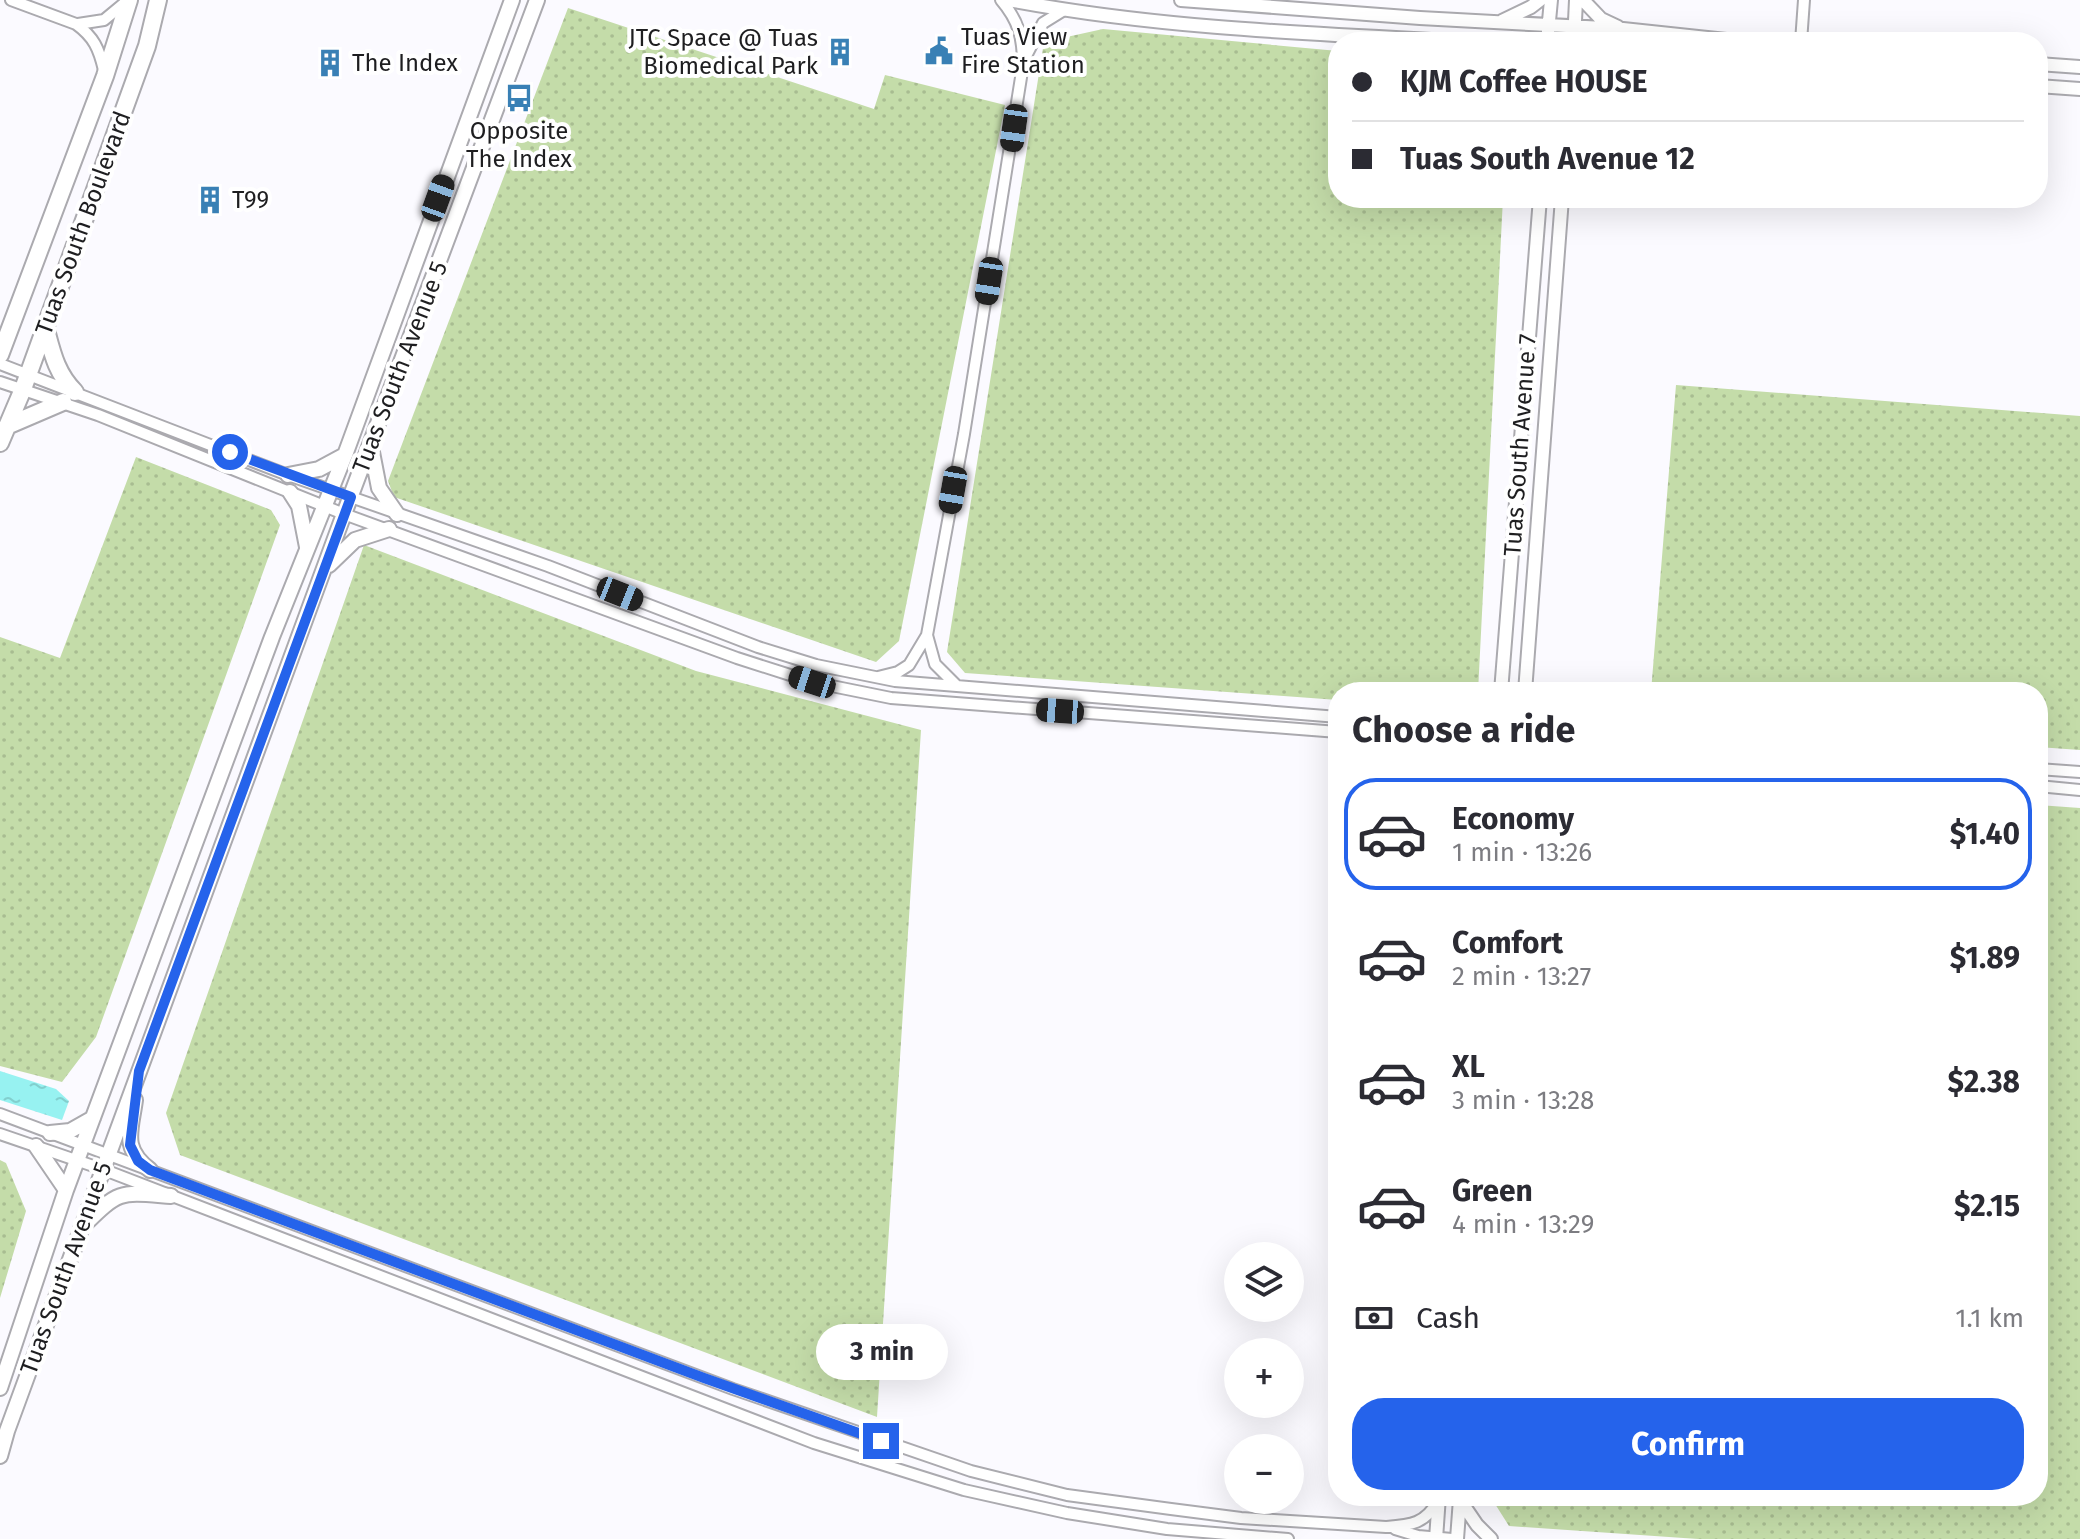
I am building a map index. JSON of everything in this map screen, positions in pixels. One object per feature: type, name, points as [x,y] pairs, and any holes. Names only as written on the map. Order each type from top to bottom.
[{"type":"main road","name":"Tuas South Boulevard","points":[[0,355],[105,76],[129,0]]},
{"type":"main road","name":"Tuas South Boulevard","points":[[0,443],[147,46],[158,0]]},
{"type":"main road","name":"Tuas South Avenue 5","points":[[0,1388],[82,1145],[323,505],[345,455],[512,0]]},
{"type":"main road","name":"Tuas South Avenue 5","points":[[0,1456],[102,1169],[537,0]]},
{"type":"main road","points":[[7,426],[69,397],[56,368],[45,326]]},
{"type":"main road","points":[[371,446],[378,485],[397,514]]},
{"type":"main road","points":[[288,475],[319,469],[345,455]]},
{"type":"main road","points":[[290,492],[300,507],[307,548]]},
{"type":"main road","points":[[323,573],[337,554],[355,540],[389,529]]},
{"type":"main road","points":[[139,1071],[130,1145],[138,1161],[150,1170]]},
{"type":"main road","points":[[50,1133],[70,1131],[93,1118]]},
{"type":"main road","points":[[36,1146],[66,1190]]},
{"type":"main road","points":[[80,1229],[109,1199],[121,1194],[132,1192],[171,1196]]},
{"type":"street","points":[[11,0],[76,24],[88,32],[98,46],[105,76]]},
{"type":"street","points":[[76,24],[104,20],[129,0]]},
{"type":"street","points":[[876,677],[898,672],[909,665],[927,635],[974,373],[1023,65],[1022,35],[1013,14],[1001,0]]},
{"type":"street","points":[[1009,0],[1064,10],[1189,24],[1328,33]]},
{"type":"street","points":[[1181,0],[1334,5],[1499,23],[1651,32]]},
{"type":"street","points":[[1499,23],[1540,0]]},
{"type":"street","points":[[1548,32],[1551,0]]},
{"type":"street","points":[[1575,32],[1576,0]]},
{"type":"street","points":[[1583,0],[1601,19],[1623,29]]},
{"type":"street","points":[[1802,32],[1804,0]]},
{"type":"street","points":[[1023,65],[1043,23],[1064,10]]},
{"type":"street","points":[[2048,65],[2080,67]]},
{"type":"street","points":[[2048,87],[2080,89]]},
{"type":"street","name":"Tuas South Avenue 7","points":[[1502,682],[1539,208]]},
{"type":"street","name":"Tuas South Avenue 7","points":[[1526,682],[1561,208]]},
{"type":"street","points":[[0,364],[25,382],[548,566],[758,647],[816,665],[876,677],[957,686],[1328,716]]},
{"type":"street","points":[[0,382],[25,382],[69,397],[344,514],[737,658],[812,682],[891,698],[1328,731]]},
{"type":"street","points":[[927,635],[935,664],[957,686]]},
{"type":"street","points":[[2048,770],[2080,772]]},
{"type":"street","points":[[2048,787],[2080,790]]},
{"type":"street","points":[[0,1114],[792,1411],[971,1471],[1067,1495],[1241,1518],[1390,1531],[1436,1539],[1454,1539],[1459,1506]]},
{"type":"street","points":[[0,1134],[102,1169],[814,1443],[964,1490],[1067,1513],[1167,1529],[1288,1539]]},
{"type":"street","points":[[1390,1531],[1423,1521],[1433,1506]]},
{"type":"street","points":[[1436,1539],[1438,1506]]},
{"type":"street","points":[[1465,1506],[1491,1539]]},
{"type":"green space","points":[[568,8],[874,109],[885,75],[1005,105],[899,641],[876,662],[394,497],[388,481]]},
{"type":"green space","points":[[1103,29],[1328,50],[1328,208],[1502,208],[1479,682],[1328,682],[1328,699],[965,673],[947,652],[1043,48],[1053,40]]},
{"type":"green space","points":[[1676,385],[2080,416],[2080,750],[2048,748],[2048,682],[1652,682]]},
{"type":"green space","points":[[136,457],[271,510],[280,525],[96,1037],[62,1082],[0,1066],[0,637],[60,658]]},
{"type":"green space","points":[[364,545],[696,671],[921,730],[877,1417],[180,1155],[166,1113]]},
{"type":"green space","points":[[2048,806],[2080,808],[2080,1539],[1698,1539],[1509,1526],[1496,1506],[2048,1506]]},
{"type":"green space","points":[[0,1160],[6,1163],[26,1211],[0,1298]]},
{"type":"water","points":[[0,1071],[56,1089],[69,1101],[62,1120],[0,1100]]},
{"type":"place","name":"Tuas View Fire Station","points":[[939,51]]},
{"type":"place","name":"JTC Space @ Tuas Biomedical Park","points":[[840,52]]},
{"type":"place","name":"The Index","points":[[330,63]]},
{"type":"place","name":"Opposite The Index","points":[[519,98]]},
{"type":"place","name":"T99","points":[[210,200]]},
{"type":"route","points":[[230,452],[351,497],[139,1071],[129,1137],[134,1155],[150,1170],[704,1378],[881,1441]]}]
